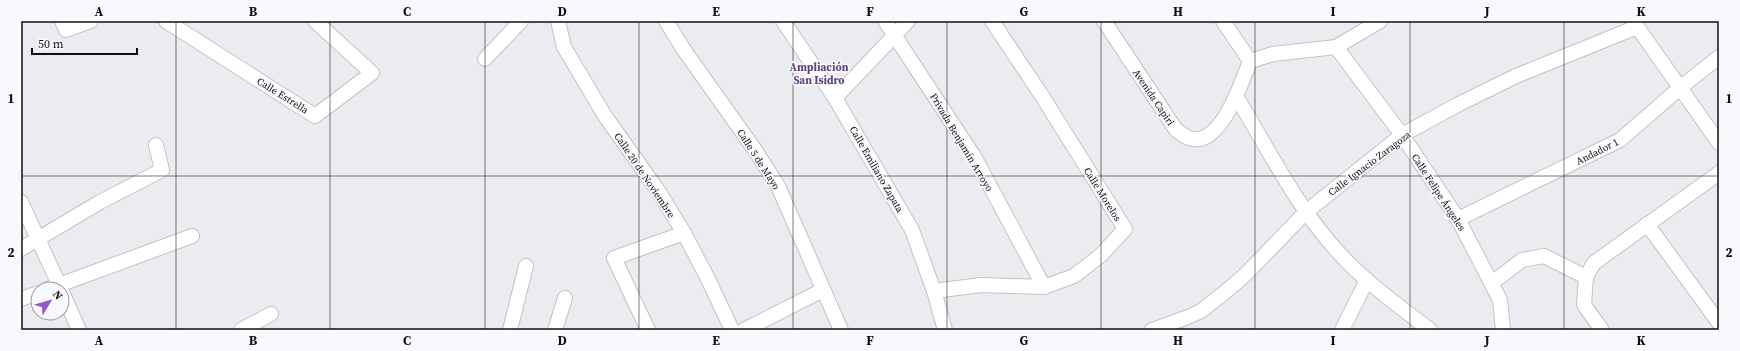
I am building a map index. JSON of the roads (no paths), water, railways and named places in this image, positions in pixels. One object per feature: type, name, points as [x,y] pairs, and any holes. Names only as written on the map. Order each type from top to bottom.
[{"type":"street","points":[[62,21],[66,30],[91,21]]},
{"type":"street","name":"Calle Estrella","points":[[166,21],[315,116],[372,72],[315,21]]},
{"type":"street","points":[[484,59],[521,21]]},
{"type":"street","name":"Calle 20 de Noviembre","points":[[558,21],[564,47],[606,116],[659,192],[684,233],[732,330]]},
{"type":"street","name":"Calle 5 de Mayo","points":[[666,21],[684,50],[775,181],[841,330]]},
{"type":"street","name":"Calle Emiliano Zapata","points":[[783,21],[835,98],[912,230],[934,291],[945,330]]},
{"type":"street","name":"Privada Benjamín Arroyo","points":[[885,21],[975,158],[1044,287]]},
{"type":"street","points":[[835,98],[908,21]]},
{"type":"street","name":"Calle Morelos","points":[[934,291],[982,285],[1044,287],[1074,276],[1102,255],[1125,229],[1055,117],[992,21]]},
{"type":"street","name":"Avenida Capiri","points":[[1104,21],[1176,130],[1190,139],[1206,138],[1218,128],[1237,98],[1250,61]]},
{"type":"street","points":[[1223,21],[1250,61],[1273,54],[1336,47],[1380,21]]},
{"type":"street","points":[[1635,24],[1681,87],[1719,144]]},
{"type":"street","name":"Calle Ignacio Zaragoza","points":[[1152,330],[1188,317],[1201,311],[1213,302],[1245,275],[1306,212],[1402,135],[1458,104],[1516,76],[1635,24]]},
{"type":"street","name":"Calle Felipe Ángeles","points":[[1336,47],[1402,135],[1458,219],[1500,300],[1503,330]]},
{"type":"street","name":"Andador 1","points":[[1458,219],[1620,140],[1681,87],[1719,57]]},
{"type":"street","points":[[1237,98],[1306,212],[1339,254],[1367,280],[1430,330]]},
{"type":"street","points":[[21,249],[100,202],[162,170],[156,145]]},
{"type":"street","points":[[1602,330],[1584,305],[1586,277],[1594,262],[1719,173]]},
{"type":"street","points":[[21,202],[38,239],[54,281]]},
{"type":"street","points":[[1647,224],[1719,323]]},
{"type":"street","points":[[648,330],[614,258],[684,233]]},
{"type":"street","points":[[70,284],[192,236]]},
{"type":"street","points":[[1492,283],[1522,260],[1544,256],[1586,277]]},
{"type":"street","points":[[510,330],[526,266]]},
{"type":"street","points":[[1342,330],[1367,280]]},
{"type":"street","points":[[744,330],[822,290]]},
{"type":"street","points":[[555,330],[565,298]]},
{"type":"street","points":[[70,313],[79,330]]},
{"type":"street","points":[[241,330],[271,314]]},
{"type":"district","name":"Ampliación San Isidro","points":[[819,73]]}]
